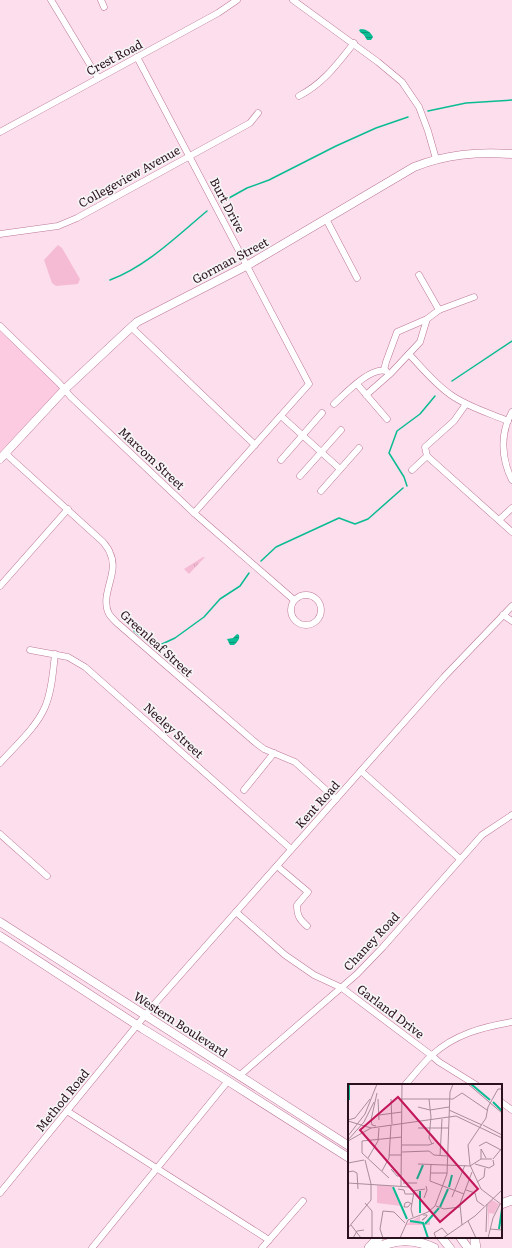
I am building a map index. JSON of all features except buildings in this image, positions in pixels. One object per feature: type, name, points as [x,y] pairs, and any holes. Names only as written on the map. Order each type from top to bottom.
[{"type":"highway","points":[[502,1198],[512,1199]]},
{"type":"highway","points":[[502,1204],[512,1199]]},
{"type":"highway","points":[[369,1248],[378,1238]]},
{"type":"highway","points":[[475,1238],[476,1248]]},
{"type":"highway","points":[[378,1248],[401,1240],[415,1241],[434,1248]]},
{"type":"main road","name":"Gorman Street","points":[[2,456],[65,389],[131,327],[154,313],[248,265],[405,171],[448,156],[476,153],[512,154]]},
{"type":"main road","name":"Western Boulevard","points":[[0,922],[228,1081],[348,1157]]},
{"type":"main road","name":"Western Boulevard","points":[[0,936],[239,1076],[348,1145]]},
{"type":"main road","points":[[442,1238],[450,1248]]},
{"type":"main road","points":[[461,1238],[468,1248]]},
{"type":"street","points":[[51,0],[98,78]]},
{"type":"street","points":[[101,0],[104,7]]},
{"type":"street","name":"Crest Road","points":[[0,132],[218,13],[237,0]]},
{"type":"street","points":[[295,0],[390,71],[409,92],[421,113],[436,159]]},
{"type":"street","points":[[299,96],[311,90],[323,81],[354,43]]},
{"type":"street","name":"Burt Drive","points":[[137,57],[248,265],[309,384],[281,416]]},
{"type":"street","name":"Collegeview Avenue","points":[[0,234],[58,226],[77,218],[250,123],[258,113]]},
{"type":"street","points":[[326,219],[357,278]]},
{"type":"street","points":[[419,275],[439,310]]},
{"type":"street","points":[[384,370],[397,332],[427,319],[439,310],[474,297]]},
{"type":"street","points":[[366,395],[391,373],[420,342],[427,319]]},
{"type":"street","name":"Marcom Street","points":[[0,326],[194,513],[294,600]]},
{"type":"street","points":[[131,327],[255,445]]},
{"type":"street","points":[[409,354],[438,384],[451,395],[466,404],[508,420]]},
{"type":"street","points":[[334,404],[370,373],[384,370],[391,373]]},
{"type":"street","points":[[357,384],[387,419]]},
{"type":"street","points":[[466,404],[454,421],[426,446],[427,456],[512,532]]},
{"type":"street","points":[[512,412],[504,434],[505,463],[512,480]]},
{"type":"street","points":[[281,460],[322,413]]},
{"type":"street","points":[[194,513],[281,416],[340,469]]},
{"type":"street","points":[[300,476],[341,430]]},
{"type":"street","points":[[321,491],[359,448]]},
{"type":"street","name":"Greenleaf Street","points":[[2,456],[68,509],[103,542],[111,553],[113,566],[106,605],[109,614],[117,623],[256,743],[264,749],[295,762],[336,799]]},
{"type":"street","points":[[412,470],[427,456]]},
{"type":"street","points":[[499,520],[512,508]]},
{"type":"street","points":[[0,586],[68,509]]},
{"type":"street","points":[[303,595],[310,596],[318,602],[321,612],[316,622],[306,626],[295,622],[290,610],[294,600],[303,595]]},
{"type":"street","name":"Kent Road","points":[[142,1020],[444,677],[512,606]]},
{"type":"street","points":[[503,615],[512,621]]},
{"type":"street","name":"Neeley Street","points":[[30,650],[55,654],[72,659],[89,670],[291,849]]},
{"type":"street","points":[[0,763],[30,730],[42,712],[48,696],[55,654]]},
{"type":"street","points":[[244,790],[274,753]]},
{"type":"street","points":[[361,771],[460,859]]},
{"type":"street","name":"Chaney Road","points":[[239,1076],[342,988],[383,947],[482,835],[512,815]]},
{"type":"street","points":[[0,834],[47,876]]},
{"type":"street","points":[[277,866],[308,892],[297,905],[297,913],[300,920],[307,926]]},
{"type":"street","name":"Garland Drive","points":[[236,912],[285,955],[314,975],[342,988],[432,1055],[439,1062],[474,1084]]},
{"type":"street","name":"Method Road","points":[[0,1193],[142,1020]]},
{"type":"street","points":[[406,1084],[432,1055],[448,1042],[480,1028],[512,1022]]},
{"type":"street","points":[[92,1248],[228,1081]]},
{"type":"street","points":[[502,1103],[512,1110]]},
{"type":"street","points":[[67,1111],[269,1240]]},
{"type":"street","points":[[262,1248],[303,1201]]},
{"type":"shaded area","points":[[359,30],[366,30],[371,34],[373,37],[371,40],[367,40],[360,32]]},
{"type":"shaded area","points":[[0,331],[60,388],[0,453]]},
{"type":"shaded area","points":[[237,634],[239,635],[238,641],[234,645],[230,645],[227,639],[233,638]]},
{"type":"green space","points":[[58,245],[62,248],[80,279],[78,284],[56,286],[52,283],[44,260]]},
{"type":"green space","points":[[205,557],[189,574],[184,569]]},
{"type":"waterway","points":[[428,111],[466,103],[512,100]]},
{"type":"waterway","points":[[220,203],[247,188],[269,180],[336,146],[376,128],[408,117]]},
{"type":"waterway","points":[[110,280],[124,274],[149,259],[207,211]]},
{"type":"waterway","points":[[452,381],[512,341]]},
{"type":"waterway","points":[[407,486],[404,477],[389,453],[397,431],[420,414],[435,396]]},
{"type":"waterway","points":[[261,561],[276,547],[339,518],[355,524],[368,519],[403,488]]},
{"type":"waterway","points":[[134,631],[149,643],[154,645],[160,645],[175,638],[204,617],[220,599],[240,586],[249,573]]}]
